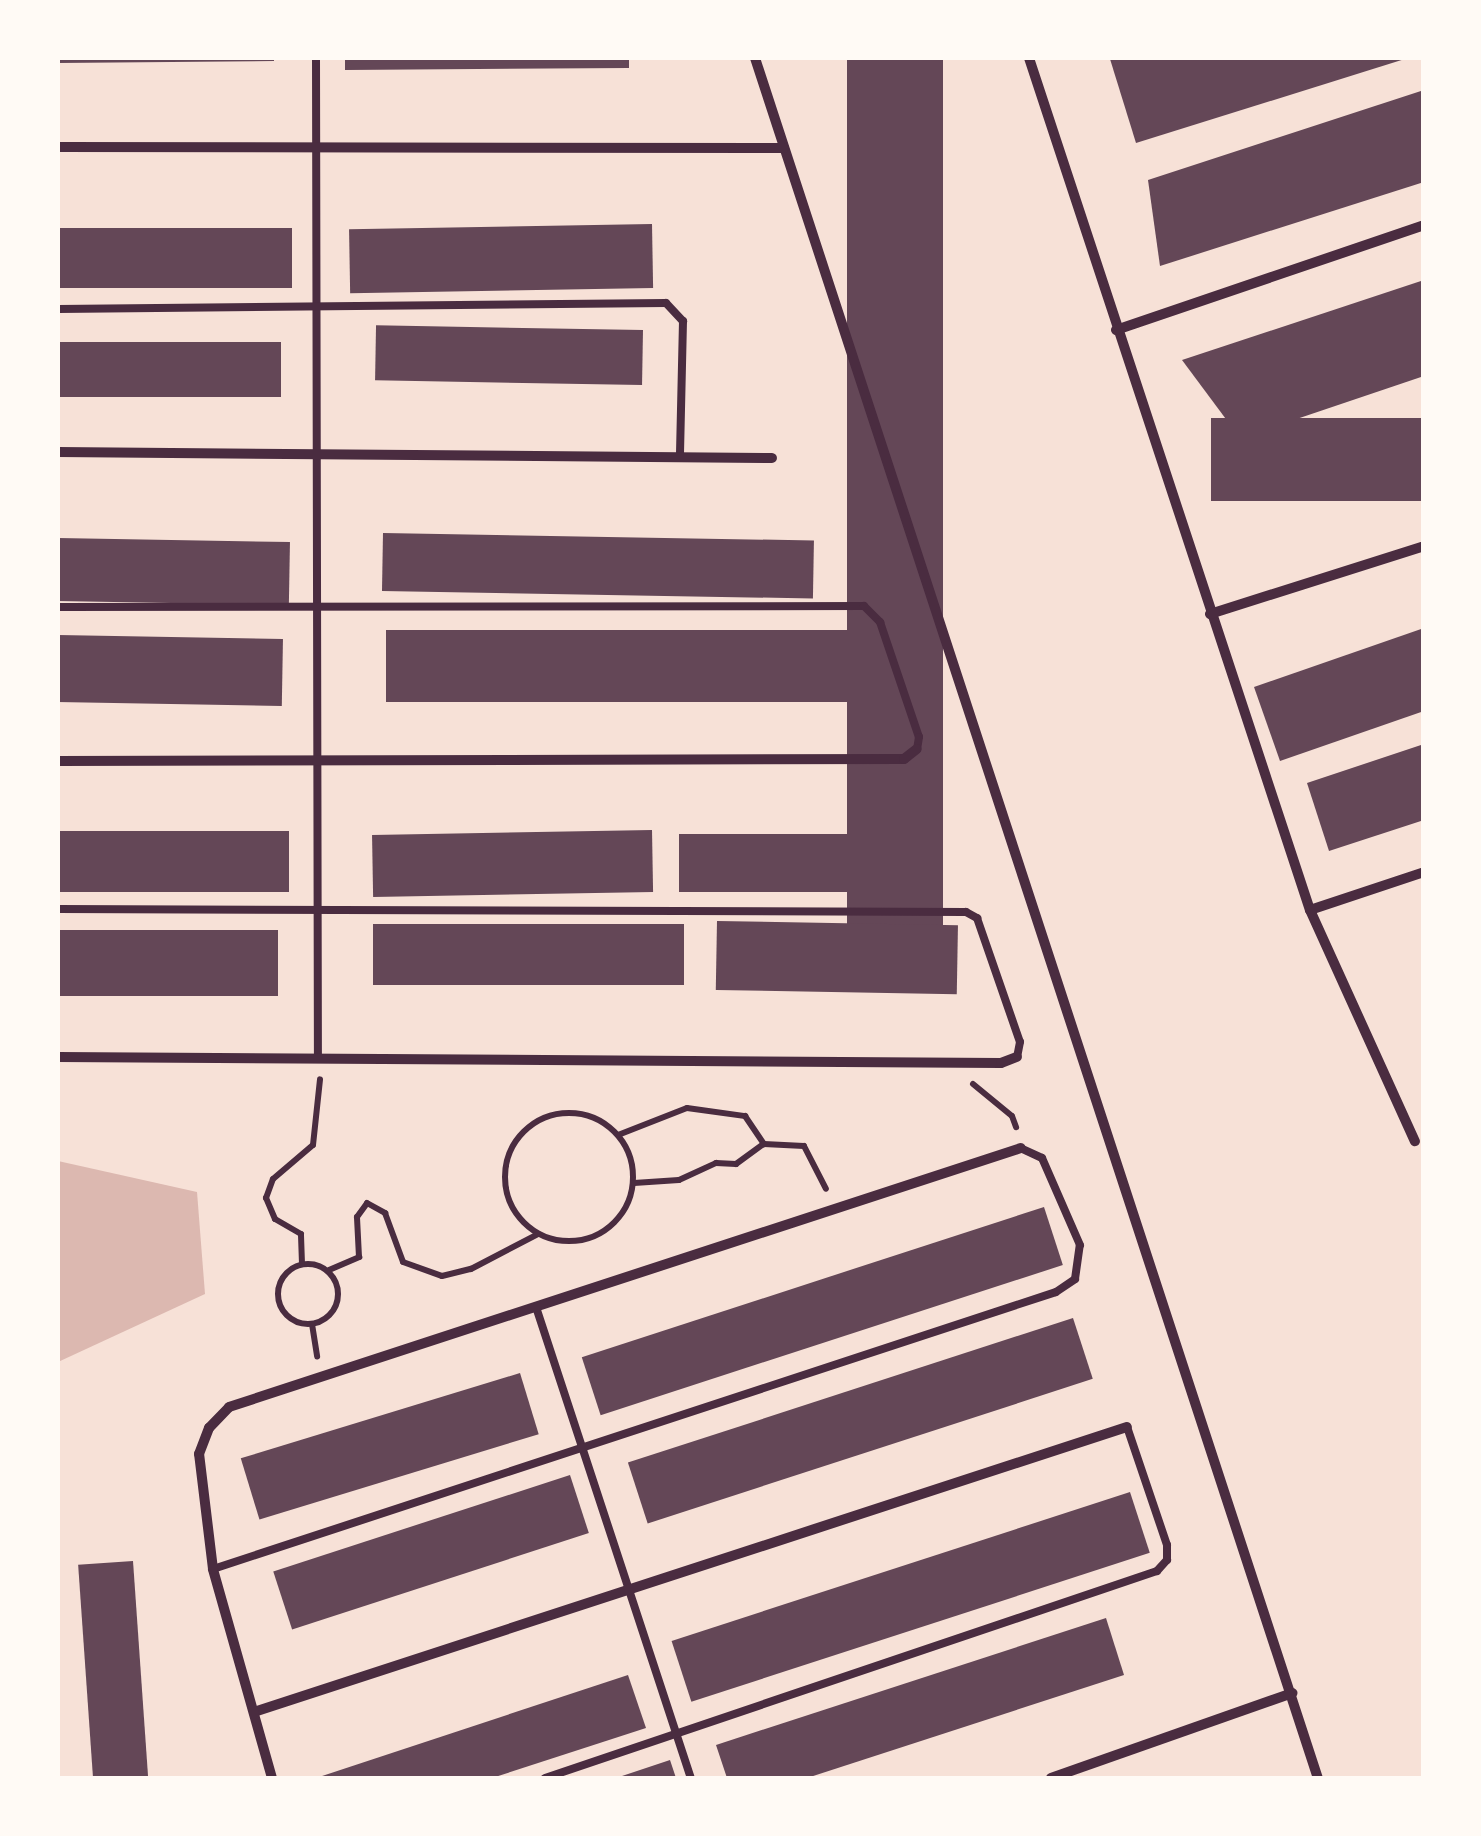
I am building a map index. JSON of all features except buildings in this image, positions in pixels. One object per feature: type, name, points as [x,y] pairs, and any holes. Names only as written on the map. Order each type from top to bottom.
[{"type":"street","points":[[754,58],[1318,1778]]},
{"type":"street","points":[[1029,58],[1310,910],[1416,1140]]},
{"type":"street","points":[[58,147],[316,144],[784,148]]},
{"type":"street","points":[[1116,330],[1424,226]]},
{"type":"street","points":[[58,452],[772,458]]},
{"type":"street","points":[[1210,614],[1424,546]]},
{"type":"street","points":[[58,761],[904,759],[917,749]]},
{"type":"street","points":[[1310,910],[1424,872]]},
{"type":"street","points":[[58,1056],[1001,1064],[1018,1057]]},
{"type":"street","points":[[272,1778],[257,1710],[213,1569],[199,1454],[209,1428],[229,1407],[1021,1148]]},
{"type":"street","points":[[257,1710],[1127,1427]]},
{"type":"street","points":[[1051,1778],[1292,1693]]},
{"type":"lane","points":[[316,58],[318,1058]]},
{"type":"lane","points":[[58,309],[316,310],[666,303],[683,321],[680,458]]},
{"type":"lane","points":[[58,607],[864,606],[880,622],[919,736],[917,749]]},
{"type":"lane","points":[[58,908],[966,912],[977,918],[1020,1042],[1018,1057]]},
{"type":"lane","points":[[213,1569],[1056,1292],[1075,1280],[1080,1245],[1042,1158],[1021,1148]]},
{"type":"lane","points":[[536,1307],[692,1778]]},
{"type":"lane","points":[[545,1778],[1158,1572],[1167,1560],[1167,1545],[1127,1427]]},
{"type":"path","points":[[302,1264],[301,1234],[276,1219],[266,1198],[274,1179],[313,1145],[318,1133],[318,1058]]},
{"type":"path","points":[[946,1063],[1012,1116],[1021,1148]]},
{"type":"path","points":[[618,1135],[665,1112],[717,1109],[745,1116],[764,1144]]},
{"type":"path","points":[[562,1114],[599,1119],[618,1135],[634,1183],[623,1213],[599,1234],[569,1242],[538,1234],[507,1196],[512,1147],[528,1128],[562,1114]]},
{"type":"path","points":[[634,1183],[680,1180],[716,1162],[736,1164],[764,1144],[804,1146],[822,1176]]},
{"type":"path","points":[[312,1324],[288,1316],[278,1292],[290,1269],[302,1264],[328,1270],[360,1257],[357,1216],[366,1203],[385,1213],[402,1262],[442,1276],[471,1269],[538,1234]]},
{"type":"path","points":[[312,1324],[335,1309],[337,1282],[328,1270]]},
{"type":"path","points":[[312,1324],[316,1344]]},
{"type":"shaded area","points":[[58,1161],[197,1192],[205,1294],[58,1362]]}]
